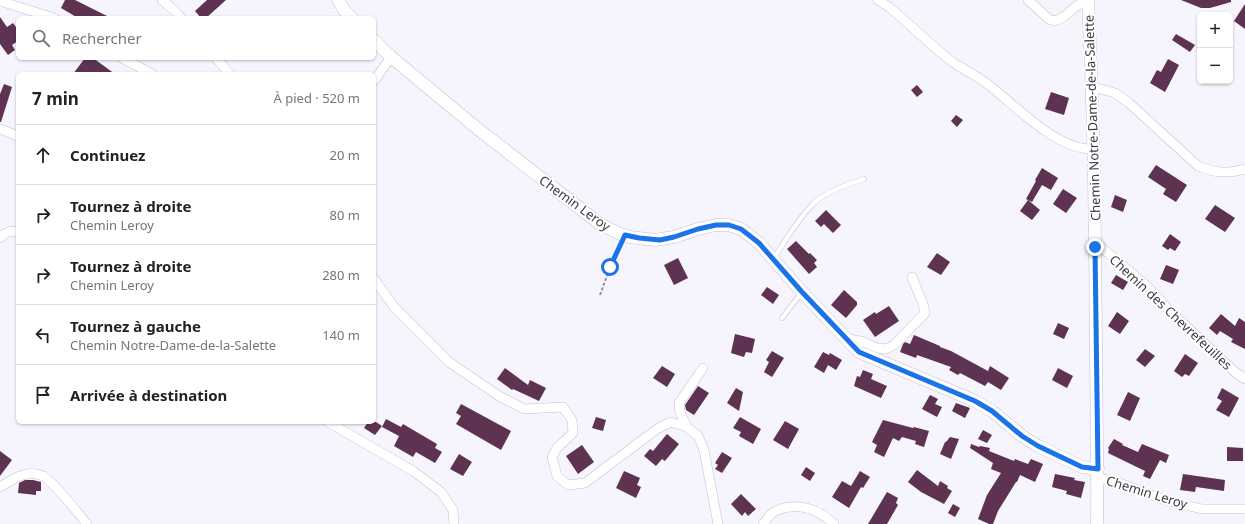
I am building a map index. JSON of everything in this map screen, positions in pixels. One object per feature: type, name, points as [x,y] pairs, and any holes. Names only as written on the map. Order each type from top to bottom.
[{"type":"street","points":[[0,0],[48,16]]},
{"type":"street","points":[[162,0],[180,16]]},
{"type":"street","points":[[338,0],[350,16]]},
{"type":"street","points":[[878,0],[889,7],[954,63],[990,86],[1027,117],[1057,138],[1074,146],[1088,149],[1093,148]]},
{"type":"street","points":[[1028,0],[1050,20],[1054,21],[1059,20],[1077,4],[1088,1]]},
{"type":"street","name":"Chemin Notre-Dame-de-la-Salette","points":[[1088,1],[1092,88],[1095,247],[1098,473],[1097,524]]},
{"type":"street","name":"Chemin Leroy","points":[[376,42],[391,58],[484,134],[592,218],[610,230],[644,239],[660,240],[707,227],[720,225],[729,225],[741,229],[753,238],[854,348],[865,356],[975,401],[992,411],[1022,436],[1038,446],[1114,481],[1165,500],[1202,509],[1245,509]]},
{"type":"street","points":[[376,78],[391,58]]},
{"type":"street","points":[[126,60],[148,72]]},
{"type":"street","points":[[218,60],[228,72]]},
{"type":"street","points":[[1092,88],[1114,92],[1129,103],[1198,166],[1210,171],[1220,172],[1232,172],[1245,169]]},
{"type":"street","points":[[0,129],[16,135]]},
{"type":"street","points":[[0,238],[6,232],[16,232]]},
{"type":"street","name":"Chemin des Chevrefeuilles","points":[[1095,247],[1101,247],[1148,287],[1236,373],[1245,379]]},
{"type":"street","points":[[844,337],[864,342],[881,349],[894,345],[925,313],[912,277]]},
{"type":"street","points":[[376,282],[394,308],[449,362],[499,396],[524,409],[563,407],[572,420],[573,433],[557,448],[552,457],[557,476],[568,485],[585,483],[657,429],[671,422],[687,427],[698,436],[704,450],[718,524]]},
{"type":"street","points":[[687,427],[680,412],[679,403],[703,368]]},
{"type":"street","points":[[332,424],[414,471],[441,492],[453,510],[454,524]]},
{"type":"street","points":[[0,487],[18,476],[35,473],[43,476],[87,524]]},
{"type":"street","points":[[763,524],[771,514],[793,507],[812,509],[834,524]]},
{"type":"lane","points":[[773,259],[812,204],[838,189],[864,179]]},
{"type":"lane","points":[[782,318],[802,292]]},
{"type":"path","points":[[600,295],[615,254],[625,235]]},
{"type":"building","points":[[65,0],[75,0],[107,16],[75,16],[61,8]]},
{"type":"building","points":[[207,0],[226,0],[208,16],[199,16],[195,11]]},
{"type":"building","points":[[1181,0],[1231,0],[1231,2],[1210,8],[1201,8]]},
{"type":"building","points":[[1245,4],[1245,29],[1234,21]]},
{"type":"building","points":[[0,17],[7,27],[13,23],[16,27],[16,42],[12,45],[15,50],[8,55],[0,44]]},
{"type":"building","points":[[1176,34],[1195,45],[1190,52],[1172,40]]},
{"type":"building","points":[[1168,59],[1179,65],[1165,92],[1150,83],[1157,70],[1161,72]]},
{"type":"building","points":[[84,60],[96,60],[112,72],[74,72]]},
{"type":"building","points":[[4,84],[12,87],[0,122],[0,94]]},
{"type":"building","points":[[917,85],[923,92],[917,97],[911,90]]},
{"type":"building","points":[[1051,92],[1069,98],[1064,115],[1045,109]]},
{"type":"building","points":[[956,115],[963,120],[957,127],[951,121]]},
{"type":"building","points":[[1156,165],[1187,185],[1176,202],[1163,194],[1166,189],[1148,177]]},
{"type":"building","points":[[1042,168],[1058,178],[1051,190],[1042,185],[1032,202],[1026,199]]},
{"type":"building","points":[[1063,189],[1077,198],[1066,213],[1053,204]]},
{"type":"building","points":[[1115,195],[1127,200],[1123,212],[1111,207]]},
{"type":"building","points":[[1028,200],[1040,210],[1032,220],[1020,211]]},
{"type":"building","points":[[1215,205],[1235,218],[1225,232],[1205,219]]},
{"type":"building","points":[[826,210],[841,225],[833,233],[824,224],[821,227],[815,221]]},
{"type":"building","points":[[1170,234],[1181,242],[1175,251],[1170,248],[1168,250],[1162,246]]},
{"type":"building","points":[[796,241],[817,260],[814,263],[817,267],[809,274],[787,249]]},
{"type":"building","points":[[937,253],[950,262],[941,275],[927,267]]},
{"type":"building","points":[[678,258],[688,278],[674,285],[664,265]]},
{"type":"building","points":[[1166,265],[1179,270],[1173,284],[1160,279]]},
{"type":"building","points":[[1116,275],[1128,282],[1123,290],[1111,283]]},
{"type":"building","points":[[767,287],[779,295],[773,304],[761,295]]},
{"type":"building","points":[[844,290],[857,302],[857,305],[846,318],[831,305]]},
{"type":"building","points":[[889,306],[899,321],[875,337],[863,320],[875,312],[876,314]]},
{"type":"building","points":[[1117,312],[1129,321],[1120,334],[1108,326]]},
{"type":"building","points":[[1221,314],[1235,326],[1239,318],[1245,322],[1245,349],[1231,342],[1233,339],[1220,331],[1217,335],[1209,328]]},
{"type":"building","points":[[1058,323],[1069,328],[1064,339],[1053,334]]},
{"type":"building","points":[[735,334],[755,339],[752,353],[746,352],[744,357],[731,353]]},
{"type":"building","points":[[914,335],[951,351],[988,371],[990,366],[1009,378],[1001,390],[988,382],[985,386],[960,373],[958,375],[949,370],[951,367],[917,355],[916,358],[900,352],[903,344],[905,342],[910,344]]},
{"type":"building","points":[[1145,349],[1155,356],[1145,367],[1136,360]]},
{"type":"building","points":[[772,351],[784,358],[772,377],[764,372],[769,362],[766,360]]},
{"type":"building","points":[[823,352],[829,355],[830,353],[842,360],[836,370],[828,365],[824,373],[814,367]]},
{"type":"building","points":[[1185,354],[1198,363],[1189,376],[1185,374],[1182,377],[1174,371]]},
{"type":"building","points":[[662,366],[675,374],[667,387],[653,378]]},
{"type":"building","points":[[505,368],[528,385],[530,380],[546,388],[539,401],[513,389],[512,390],[497,379]]},
{"type":"building","points":[[1058,368],[1073,376],[1067,388],[1052,380]]},
{"type":"building","points":[[863,370],[873,374],[871,379],[887,386],[881,398],[854,386],[857,376],[860,377]]},
{"type":"building","points":[[698,386],[709,393],[694,415],[686,410],[685,405]]},
{"type":"building","points":[[736,388],[743,392],[739,411],[727,403]]},
{"type":"building","points":[[1222,388],[1239,398],[1229,417],[1216,410],[1222,401],[1217,398]]},
{"type":"building","points":[[1128,392],[1140,398],[1130,421],[1117,415]]},
{"type":"building","points":[[930,395],[938,399],[935,404],[942,407],[937,417],[922,409]]},
{"type":"building","points":[[956,403],[970,408],[965,418],[952,411]]},
{"type":"building","points":[[461,404],[511,431],[501,450],[456,424],[461,416],[456,413]]},
{"type":"building","points":[[596,417],[606,420],[603,431],[592,428]]},
{"type":"building","points":[[740,417],[761,429],[753,444],[739,436],[741,432],[733,428]]},
{"type":"building","points":[[386,419],[401,427],[403,424],[437,444],[435,448],[442,452],[435,463],[416,452],[413,457],[394,446],[399,436],[382,427]]},
{"type":"building","points":[[883,420],[929,431],[924,447],[915,444],[916,441],[902,437],[899,441],[893,438],[884,457],[874,452],[877,445],[872,442]]},
{"type":"building","points":[[785,421],[799,429],[788,449],[773,440]]},
{"type":"building","points":[[376,422],[382,426],[375,435],[364,428],[367,424],[376,424]]},
{"type":"building","points":[[983,430],[992,435],[987,443],[978,439]]},
{"type":"building","points":[[667,434],[679,444],[665,461],[662,459],[656,466],[644,456],[650,449],[653,451]]},
{"type":"building","points":[[950,437],[959,439],[951,459],[940,454],[945,442]]},
{"type":"building","points":[[1114,439],[1123,444],[1122,445],[1138,452],[1142,444],[1169,455],[1166,463],[1160,460],[1150,479],[1143,476],[1145,471],[1108,453],[1108,448]]},
{"type":"building","points":[[971,444],[979,447],[990,448],[989,451],[1014,461],[1015,459],[1028,464],[1031,459],[1043,464],[1035,482],[1020,475],[998,511],[993,524],[989,524],[978,519],[987,495],[1001,473],[991,469],[993,463],[970,448]]},
{"type":"building","points":[[582,445],[594,462],[578,474],[566,456]]},
{"type":"building","points":[[1227,447],[1243,448],[1243,461],[1227,461]]},
{"type":"building","points":[[0,451],[12,460],[0,476]]},
{"type":"building","points":[[722,452],[732,458],[722,473],[715,469],[718,465],[715,463]]},
{"type":"building","points":[[459,454],[472,462],[463,476],[450,469]]},
{"type":"building","points":[[806,467],[815,473],[810,481],[801,475]]},
{"type":"building","points":[[917,470],[938,486],[940,481],[948,486],[947,488],[952,491],[944,504],[921,492],[908,482]]},
{"type":"building","points":[[624,471],[640,478],[637,485],[641,487],[636,498],[616,488]]},
{"type":"building","points":[[860,471],[870,477],[863,488],[861,487],[849,508],[832,497],[842,481],[851,486]]},
{"type":"building","points":[[1055,474],[1075,478],[1074,480],[1085,482],[1081,498],[1066,494],[1067,491],[1052,487]]},
{"type":"building","points":[[1183,474],[1225,480],[1224,491],[1196,487],[1195,492],[1180,490]]},
{"type":"building","points":[[25,480],[41,482],[41,491],[36,491],[36,495],[18,493],[19,483]]},
{"type":"building","points":[[887,492],[898,498],[896,503],[898,505],[887,524],[868,524]]},
{"type":"building","points":[[741,494],[756,509],[748,516],[745,512],[742,516],[731,504]]},
{"type":"building","points":[[953,504],[960,508],[955,517],[948,513]]},
{"type":"route","points":[[610,267],[625,235],[650,240],[660,240],[716,225],[725,224],[734,226],[741,229],[759,243],[802,292],[859,352],[865,356],[975,401],[992,411],[1022,436],[1038,446],[1082,467],[1098,469],[1095,247]]}]
